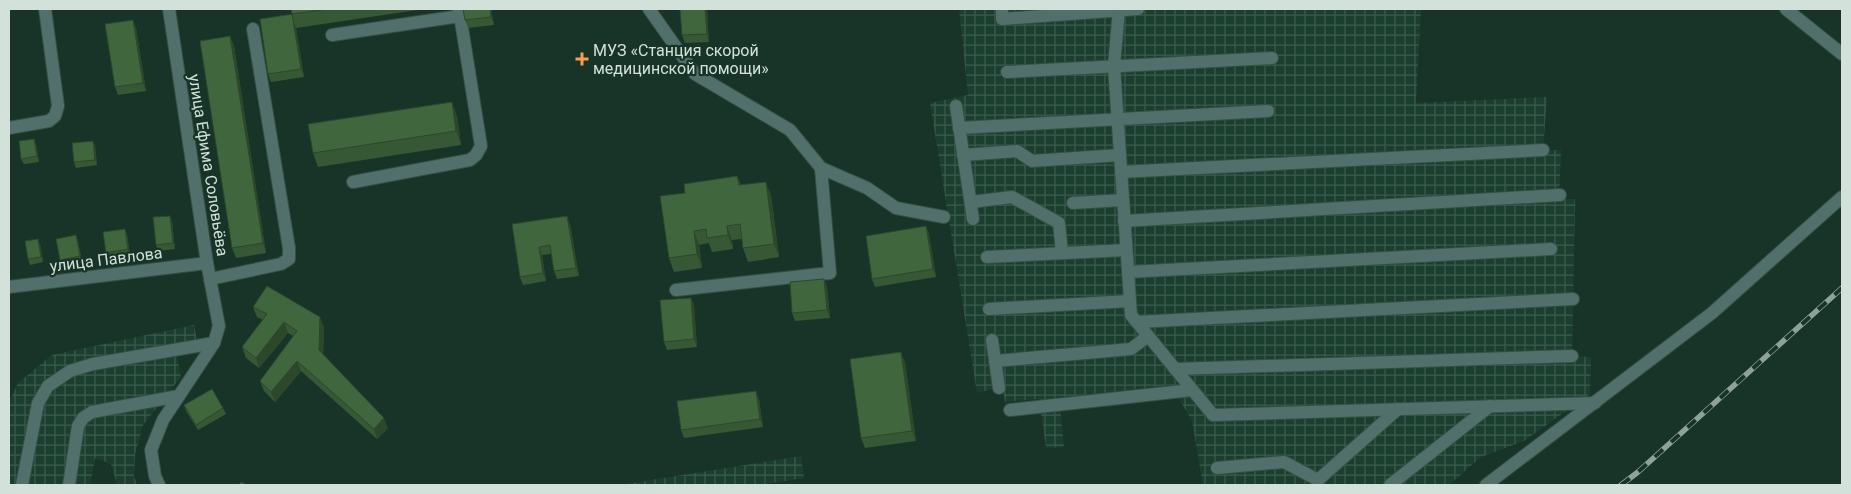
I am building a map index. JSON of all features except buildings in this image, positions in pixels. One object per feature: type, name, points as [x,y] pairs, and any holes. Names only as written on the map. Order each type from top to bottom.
[{"type":"street","points":[[9,128],[49,122],[55,116],[58,106],[45,9]]},
{"type":"street","name":"улица Ефима Соловьёва","points":[[169,9],[207,263],[219,326],[214,343]]},
{"type":"street","points":[[649,9],[695,74],[790,130],[820,168],[867,188],[896,208],[944,217]]},
{"type":"street","points":[[1002,9],[1002,19],[1138,9]]},
{"type":"street","points":[[1119,9],[1114,66],[1131,315],[1213,415],[1595,403]]},
{"type":"street","points":[[1786,9],[1842,54]]},
{"type":"street","points":[[332,35],[460,12],[481,146],[476,155],[470,160],[354,182]]},
{"type":"street","points":[[210,279],[281,264],[289,259],[253,29]]},
{"type":"street","points":[[1007,72],[1272,58]]},
{"type":"street","points":[[956,106],[974,219]]},
{"type":"street","points":[[959,128],[1268,111]]},
{"type":"street","points":[[1121,172],[1543,150]]},
{"type":"street","points":[[964,155],[1017,151],[1032,161],[1120,155]]},
{"type":"street","points":[[676,290],[830,273],[820,168]]},
{"type":"street","points":[[1124,221],[1560,195]]},
{"type":"street","points":[[971,202],[1012,197],[1059,223],[1062,253]]},
{"type":"street","points":[[1486,485],[1712,313],[1842,197]]},
{"type":"street","points":[[1073,203],[1123,200]]},
{"type":"street","points":[[1128,272],[1550,248]]},
{"type":"street","points":[[987,257],[1126,250]]},
{"type":"street","name":"улица Павлова","points":[[9,287],[207,263]]},
{"type":"street","points":[[1137,322],[1573,300]]},
{"type":"street","points":[[989,309],[1130,301]]},
{"type":"street","points":[[995,361],[1130,348],[1148,336]]},
{"type":"street","points":[[992,340],[999,388]]},
{"type":"street","points":[[159,485],[155,476],[151,450],[163,420],[214,343]]},
{"type":"street","points":[[22,485],[38,403],[48,386],[70,371],[93,364],[214,343]]},
{"type":"street","points":[[1175,369],[1572,356]]},
{"type":"street","points":[[1010,410],[1192,390]]},
{"type":"street","points":[[70,485],[78,426],[83,418],[92,412],[179,396]]},
{"type":"street","points":[[1390,485],[1490,406]]},
{"type":"street","points":[[1217,468],[1284,462],[1318,480],[1398,409]]},
{"type":"shaded area","points":[[959,9],[1421,9],[1416,103],[1547,97],[1543,150],[1561,150],[1559,199],[1575,199],[1572,356],[1591,357],[1590,394],[1524,441],[1481,457],[1449,485],[1203,485],[1192,421],[1171,385],[1059,398],[1064,447],[1046,448],[1039,399],[1005,402],[1002,387],[977,393],[930,103],[968,95]]},
{"type":"shaded area","points":[[194,325],[197,341],[175,346],[181,377],[143,425],[135,455],[134,476],[137,485],[117,485],[111,464],[95,458],[90,485],[9,485],[9,402],[18,383],[52,355]]},
{"type":"shaded area","points":[[801,456],[804,478],[757,485],[620,485]]},
{"type":"railway","points":[[1621,485],[1638,472],[1842,288]]},
{"type":"place","name":"МУЗ «Станция скорой медицинской помощи»","points":[[582,59]]}]
